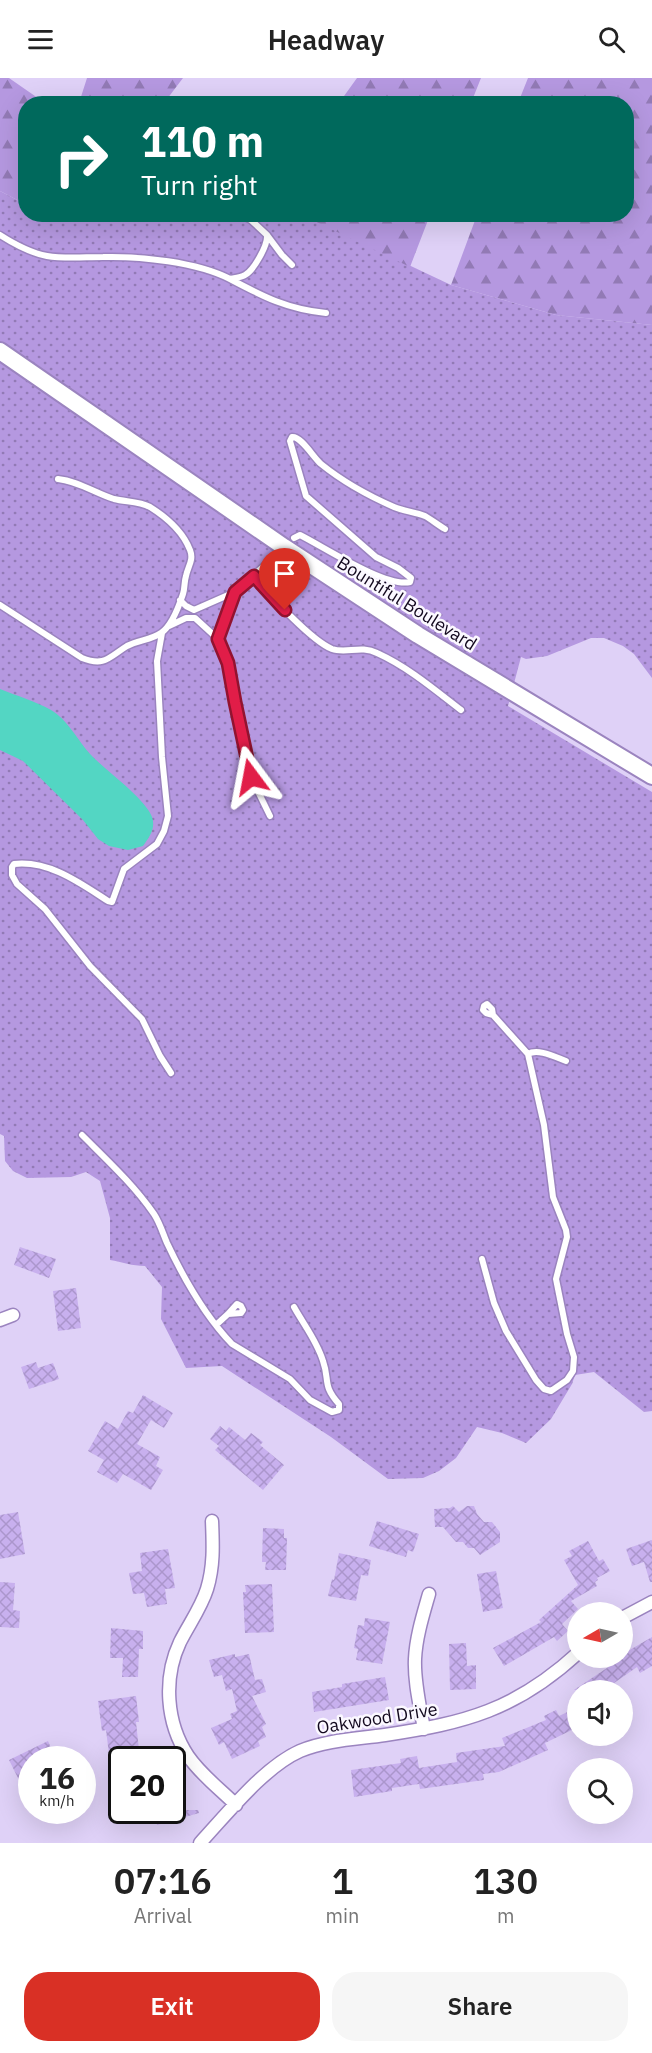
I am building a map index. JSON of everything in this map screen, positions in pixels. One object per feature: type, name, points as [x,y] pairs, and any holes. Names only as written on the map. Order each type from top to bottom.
[{"type":"main road","name":"Bountiful Boulevard","points":[[0,351],[284,547],[389,616],[652,776]]},
{"type":"street","points":[[0,1320],[13,1315]]},
{"type":"street","points":[[212,1521],[214,1555],[211,1574],[202,1602],[175,1655],[169,1684],[169,1699],[176,1731],[188,1756],[197,1768],[236,1805]]},
{"type":"street","points":[[424,1729],[416,1680],[415,1657],[420,1626],[429,1594]]},
{"type":"street","points":[[633,1612],[652,1602]]},
{"type":"street","name":"Oakwood Drive","points":[[200,1843],[265,1774],[299,1751],[332,1742],[424,1729],[468,1719],[514,1700],[543,1683],[567,1662]]},
{"type":"lane","points":[[253,222],[267,235],[291,265]]},
{"type":"lane","points":[[230,279],[246,275],[253,267],[268,240],[267,235]]},
{"type":"lane","points":[[0,236],[45,256],[145,258],[219,273],[284,306],[303,311],[326,313]]},
{"type":"lane","points":[[294,538],[300,535],[368,571],[394,580],[410,582],[411,578],[406,573],[376,557],[306,496],[290,441],[292,436],[300,438],[319,463],[330,471],[373,497],[396,508],[424,516],[445,529]]},
{"type":"lane","points":[[58,479],[68,480],[117,500],[147,506],[165,517],[179,532],[190,550],[192,559],[186,574],[184,593],[168,627]]},
{"type":"lane","points":[[180,600],[194,610],[235,592],[273,558]]},
{"type":"lane","points":[[254,576],[292,618],[331,649],[368,649],[379,654],[421,680],[461,710]]},
{"type":"lane","points":[[218,639],[235,592]]},
{"type":"lane","points":[[0,605],[82,658],[93,662],[110,659],[128,645],[162,633],[168,627],[190,617],[195,618],[218,639],[228,663],[251,777],[270,816]]},
{"type":"lane","points":[[162,633],[157,661],[162,757],[168,816],[157,844],[124,869],[112,902],[63,874],[42,866],[14,864],[12,875],[17,884],[45,909],[90,966],[142,1019],[171,1073]]},
{"type":"lane","points":[[482,1259],[494,1303],[506,1331],[536,1380],[544,1389],[556,1390],[573,1371],[574,1357],[556,1279],[567,1237],[566,1230],[554,1197],[544,1125],[528,1054],[494,1015]]},
{"type":"lane","points":[[528,1054],[538,1052],[566,1060]]},
{"type":"lane","points":[[82,1135],[115,1168],[155,1216],[194,1291],[216,1325],[232,1344],[290,1379],[310,1400],[336,1412],[339,1410],[339,1404],[330,1393],[324,1362],[294,1307]]},
{"type":"lane","points":[[216,1325],[228,1314]]},
{"type":"green space","points":[[0,78],[9,78],[35,96],[18,96],[18,200],[0,191]]},
{"type":"green space","points":[[87,78],[183,78],[169,96],[81,96]]},
{"type":"green space","points":[[357,78],[481,78],[474,96],[344,96]]},
{"type":"green space","points":[[528,78],[652,78],[652,325],[556,315],[451,285],[474,222],[634,222],[634,96],[521,96]]},
{"type":"green space","points":[[0,191],[18,200],[18,222],[318,222],[451,285],[556,315],[652,325],[652,678],[634,654],[623,646],[604,638],[591,638],[547,656],[526,659],[521,657],[508,706],[652,792],[652,1411],[644,1412],[594,1372],[575,1375],[551,1419],[526,1443],[502,1433],[477,1427],[456,1458],[439,1471],[423,1478],[388,1479],[331,1437],[222,1366],[186,1368],[161,1319],[162,1287],[145,1266],[110,1260],[110,1218],[100,1181],[86,1172],[71,1177],[27,1178],[13,1171],[5,1161],[4,1136],[0,1134]]},
{"type":"green space","points":[[317,222],[427,222],[410,267]]},
{"type":"shaded area","points":[[0,689],[39,704],[57,714],[91,755],[141,801],[148,809],[153,821],[151,833],[143,846],[128,850],[109,846],[98,839],[83,820],[23,761],[0,750]]},
{"type":"building","points":[[20,1247],[56,1259],[49,1278],[14,1265]]},
{"type":"building","points":[[76,1288],[81,1328],[58,1331],[53,1291]]},
{"type":"building","points":[[36,1362],[38,1368],[53,1363],[59,1379],[29,1389],[21,1367]]},
{"type":"building","points":[[143,1395],[173,1413],[164,1428],[151,1420],[137,1444],[160,1457],[156,1466],[163,1470],[151,1490],[123,1474],[117,1483],[97,1472],[104,1460],[88,1451],[105,1421],[118,1429],[128,1411],[133,1413]]},
{"type":"building","points":[[220,1426],[226,1431],[229,1427],[245,1440],[251,1433],[263,1442],[260,1445],[284,1465],[263,1490],[215,1450],[219,1446],[210,1439]]},
{"type":"building","points":[[453,1506],[459,1512],[467,1506],[474,1506],[484,1522],[492,1522],[500,1532],[500,1542],[480,1555],[474,1548],[468,1548],[463,1542],[456,1542],[443,1527],[435,1527],[434,1509]]},
{"type":"building","points":[[18,1512],[25,1554],[0,1559],[0,1515]]},
{"type":"building","points":[[377,1521],[419,1534],[413,1552],[408,1550],[406,1557],[369,1546]]},
{"type":"building","points":[[263,1528],[284,1529],[284,1538],[287,1538],[286,1570],[265,1570],[266,1562],[262,1562]]},
{"type":"building","points":[[652,1540],[652,1582],[650,1582],[644,1562],[632,1566],[626,1549]]},
{"type":"building","points":[[588,1541],[599,1561],[603,1559],[610,1571],[597,1578],[595,1582],[597,1586],[572,1602],[567,1602],[567,1619],[562,1624],[567,1632],[557,1641],[554,1637],[504,1666],[493,1648],[541,1622],[539,1620],[578,1585],[564,1560],[572,1556],[569,1551]]},
{"type":"building","points":[[168,1549],[175,1588],[165,1589],[167,1604],[147,1607],[144,1593],[133,1594],[129,1573],[142,1571],[140,1553]]},
{"type":"building","points":[[339,1553],[371,1560],[368,1576],[361,1575],[356,1601],[328,1596],[332,1579],[334,1580]]},
{"type":"building","points":[[496,1571],[503,1608],[483,1612],[477,1574]]},
{"type":"building","points":[[0,1582],[15,1583],[13,1610],[20,1611],[19,1628],[0,1627]]},
{"type":"building","points":[[272,1584],[274,1632],[245,1633],[243,1592],[246,1592],[245,1585]]},
{"type":"building","points":[[365,1618],[390,1622],[382,1664],[356,1660],[358,1649],[354,1648],[358,1625],[364,1626]]},
{"type":"building","points":[[111,1628],[143,1631],[143,1649],[139,1649],[138,1677],[122,1677],[123,1658],[110,1658]]},
{"type":"building","points":[[652,1637],[652,1666],[640,1673],[637,1667],[618,1680],[589,1680],[607,1668],[633,1668],[633,1648]]},
{"type":"building","points":[[466,1643],[467,1666],[476,1665],[476,1689],[450,1690],[449,1644]]},
{"type":"building","points":[[235,1654],[235,1657],[249,1654],[255,1680],[262,1679],[266,1692],[252,1696],[266,1724],[262,1727],[266,1737],[258,1741],[260,1746],[232,1759],[224,1742],[219,1745],[211,1728],[232,1719],[230,1714],[237,1711],[232,1689],[226,1691],[222,1675],[214,1677],[209,1660]]},
{"type":"building","points":[[385,1677],[389,1700],[314,1712],[312,1692]]},
{"type":"building","points":[[136,1696],[139,1746],[108,1746],[106,1730],[102,1731],[98,1701]]},
{"type":"building","points":[[556,1710],[559,1716],[567,1712],[567,1732],[545,1743],[548,1750],[499,1772],[483,1774],[484,1780],[420,1789],[419,1784],[354,1797],[351,1770],[401,1763],[400,1759],[417,1756],[419,1768],[457,1762],[456,1753],[505,1746],[502,1738],[546,1720],[544,1716]]},
{"type":"building","points":[[48,1741],[50,1746],[38,1746]]},
{"type":"building","points":[[18,1756],[18,1778],[9,1760]]},
{"type":"building","points":[[186,1810],[198,1810],[199,1813],[186,1817]]},
{"type":"route","points":[[251,777],[228,663],[225,651],[218,639],[235,592],[254,576],[285,610]]}]
